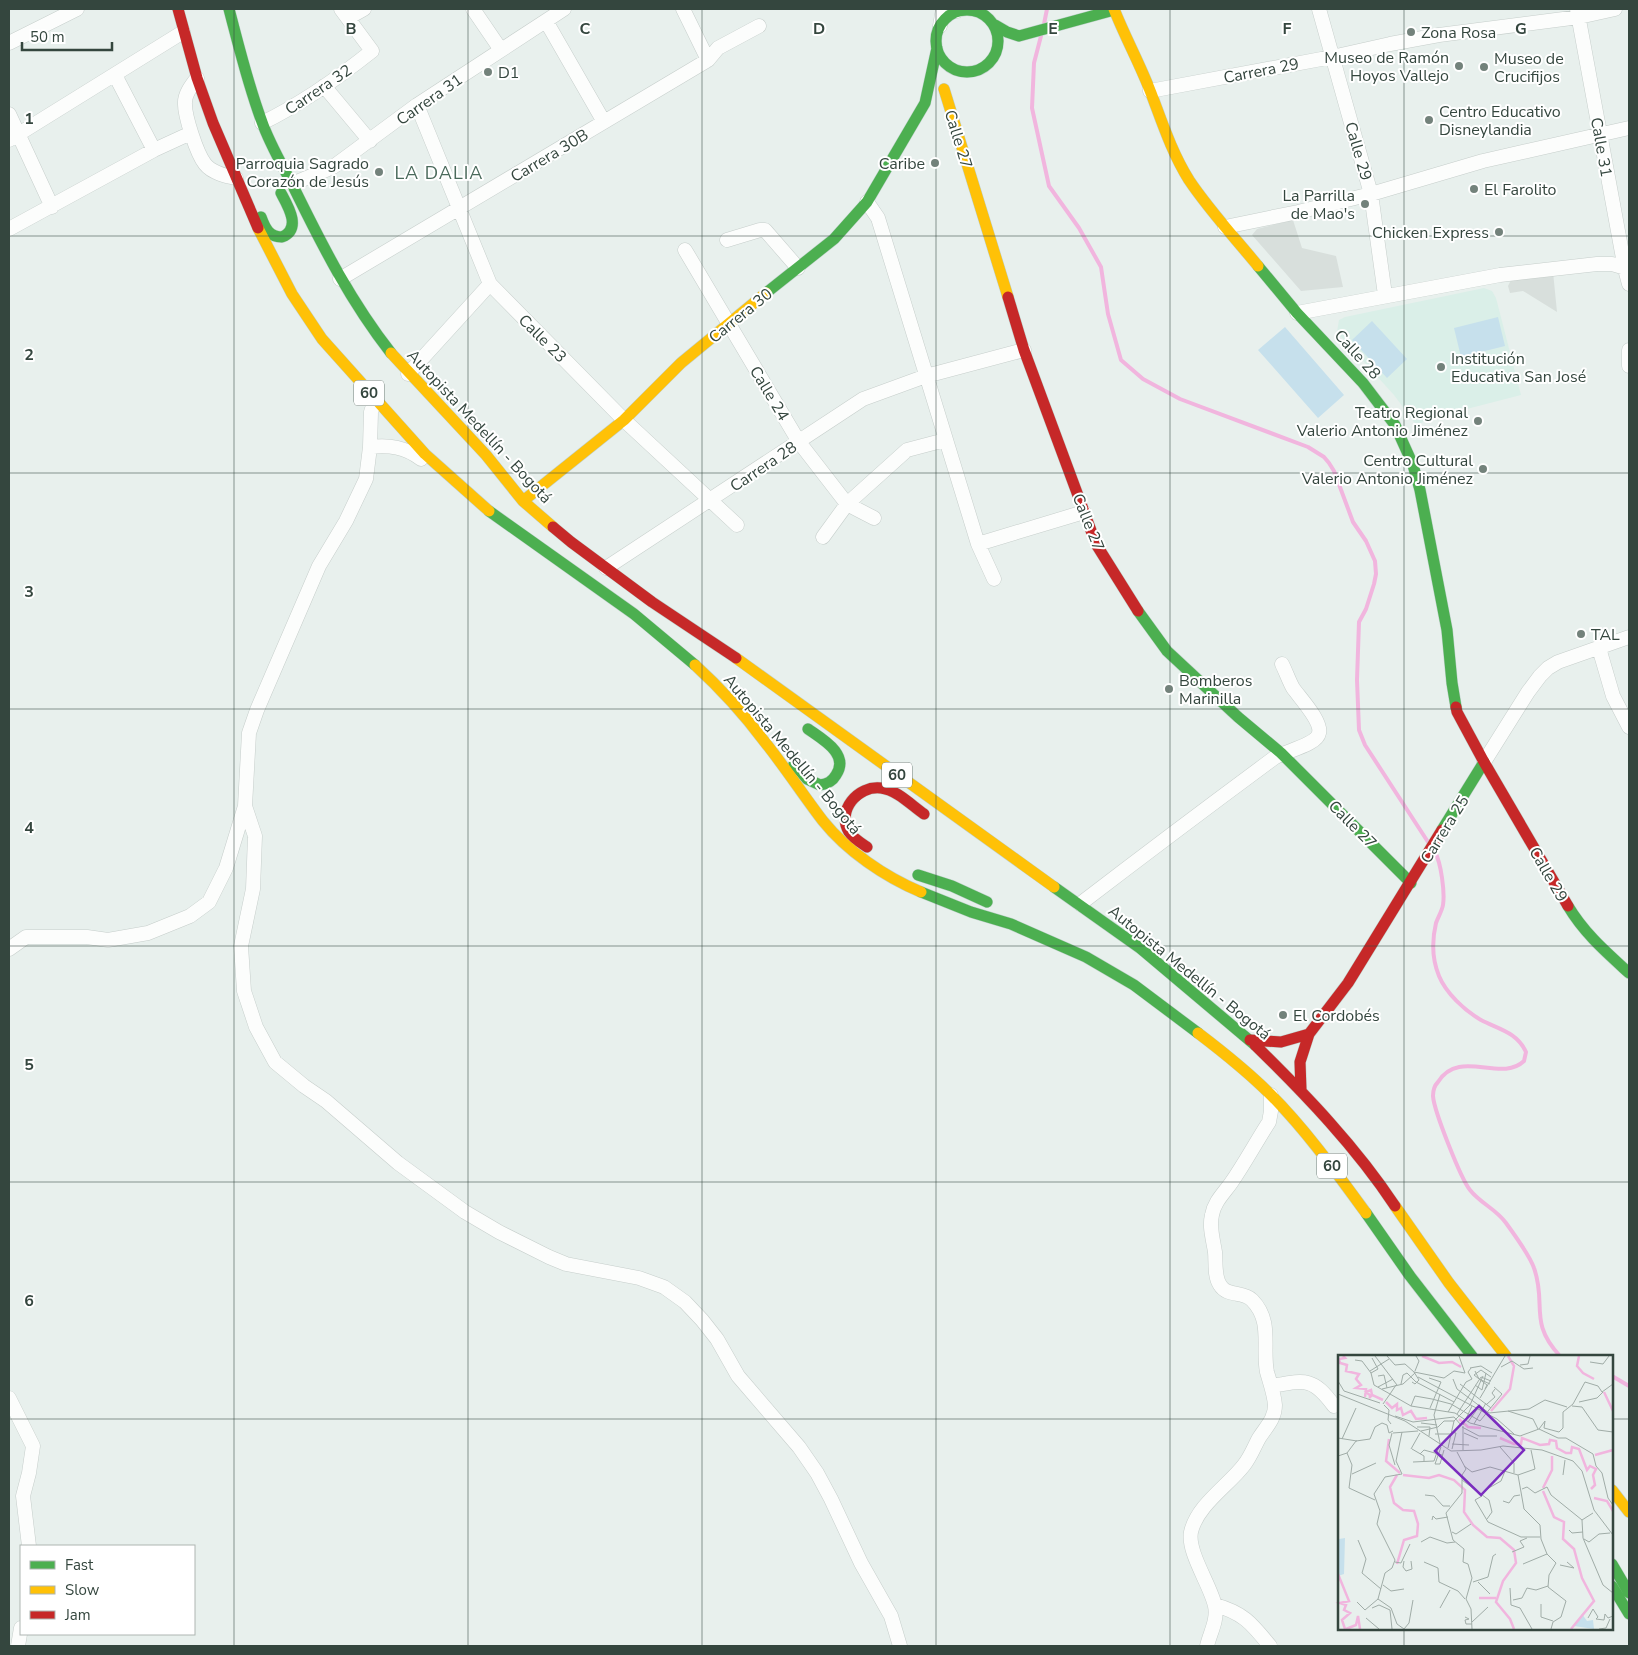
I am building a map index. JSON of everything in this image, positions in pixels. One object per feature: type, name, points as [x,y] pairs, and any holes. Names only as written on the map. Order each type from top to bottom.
[{"type":"main road","name":"Autopista Medellín - Bogotá","points":[[178,9],[197,78],[212,123],[256,224],[292,294],[322,339],[425,454],[483,506],[656,631],[684,654],[739,710],[764,740],[824,822],[845,844],[902,884],[971,912],[1010,924],[1086,956],[1134,985],[1228,1056],[1270,1096],[1328,1160],[1410,1276],[1471,1355]]},
{"type":"main road","name":"Autopista Medellín - Bogotá","points":[[229,9],[262,123],[340,279],[368,324],[408,374],[486,456],[523,501],[571,542],[652,602],[716,644],[1140,948],[1250,1040],[1301,1090],[1377,1179],[1411,1231],[1505,1355]]},
{"type":"main road","points":[[994,58],[998,47],[998,35],[994,25],[987,16],[978,11],[962,9],[947,17],[940,26],[936,37],[936,54],[950,67],[962,72],[974,72],[985,67],[1022,36],[1116,9]]},
{"type":"main road","name":"Calle 28","points":[[1116,9],[1163,127],[1189,179],[1225,227],[1297,313],[1363,383],[1396,425],[1414,465],[1420,490],[1447,630],[1455,706],[1484,762]]},
{"type":"main road","points":[[994,25],[1007,32],[1022,36]]},
{"type":"main road","name":"Carrera 30","points":[[523,501],[624,420],[728,323],[834,239],[867,202],[924,103],[936,54]]},
{"type":"main road","name":"Carrera 30","points":[[924,103],[974,72]]},
{"type":"main road","name":"Calle 27","points":[[951,85],[1024,350],[1096,544],[1124,591],[1167,650],[1238,717],[1281,753],[1411,882]]},
{"type":"main road","points":[[206,103],[216,114],[223,126],[264,225],[269,233],[275,237],[282,237],[291,231],[293,225],[290,213],[276,182]]},
{"type":"main road","points":[[256,105],[253,119],[254,130],[266,160]]},
{"type":"main road","points":[[716,644],[726,662],[740,676]]},
{"type":"main road","points":[[712,682],[730,693],[748,710],[804,776],[813,783],[826,784],[834,779],[839,771],[838,755],[824,741],[797,720]]},
{"type":"main road","name":"Carrera 25","points":[[1301,1090],[1300,1062],[1309,1034],[1348,983],[1484,762]]},
{"type":"main road","name":"Calle 29","points":[[1484,762],[1578,923],[1598,945],[1629,973]]},
{"type":"main road","points":[[877,854],[849,831],[846,818],[849,803],[862,791],[878,788],[890,791],[936,821]]},
{"type":"main road","points":[[959,833],[978,842],[997,845]]},
{"type":"main road","points":[[909,871],[952,886],[996,906],[1010,924]]},
{"type":"main road","points":[[1250,1040],[1281,1042],[1309,1034]]},
{"type":"main road","points":[[1613,1491],[1629,1512]]},
{"type":"main road","points":[[1613,1566],[1629,1593]]},
{"type":"main road","points":[[1613,1588],[1629,1614]]},
{"type":"street","points":[[9,43],[77,9]]},
{"type":"street","points":[[344,14],[364,9]]},
{"type":"street","points":[[473,9],[500,50]]},
{"type":"street","name":"Carrera 31","points":[[292,184],[332,167],[417,106],[564,9]]},
{"type":"street","points":[[683,9],[708,60]]},
{"type":"street","points":[[940,26],[943,9]]},
{"type":"street","name":"Calle 29","points":[[1319,9],[1371,194],[1385,295]]},
{"type":"street","name":"Carrera 29","points":[[1150,91],[1439,35],[1615,9]]},
{"type":"street","name":"Calle 31","points":[[1578,13],[1629,284]]},
{"type":"street","name":"Carrera 32","points":[[262,123],[279,115],[345,73],[372,51],[344,14]]},
{"type":"street","points":[[546,21],[604,122]]},
{"type":"street","name":"Carrera 30B","points":[[340,279],[708,60],[718,48],[759,26]]},
{"type":"street","points":[[14,137],[184,32]]},
{"type":"street","name":"Calle 27","points":[[936,54],[951,85]]},
{"type":"street","points":[[115,75],[154,150]]},
{"type":"street","points":[[197,78],[189,88],[185,101],[191,133],[205,165],[222,176],[236,178]]},
{"type":"street","points":[[324,86],[370,141]]},
{"type":"street","name":"Calle 23","points":[[417,106],[490,284],[624,420],[737,525]]},
{"type":"street","points":[[9,114],[14,137],[52,206]]},
{"type":"street","points":[[1225,227],[1298,212],[1371,194],[1483,161],[1629,128]]},
{"type":"street","points":[[9,230],[154,150],[191,133]]},
{"type":"street","points":[[867,202],[878,218],[978,544],[994,579]]},
{"type":"street","points":[[727,240],[766,230],[798,268]]},
{"type":"street","name":"Calle 24","points":[[685,250],[799,442],[847,504],[874,518]]},
{"type":"street","points":[[1297,313],[1385,295],[1500,275],[1597,264],[1612,264],[1627,269]]},
{"type":"street","points":[[408,374],[490,284]]},
{"type":"street","name":"Carrera 28","points":[[606,568],[711,501],[863,399],[926,376],[1024,350]]},
{"type":"street","points":[[1629,350],[1629,366]]},
{"type":"street","points":[[9,949],[26,937],[87,937],[108,940],[148,933],[190,916],[209,902],[226,868],[245,806],[249,733],[257,710],[319,566],[346,521],[366,479],[370,447],[371,412],[375,400]]},
{"type":"street","points":[[823,537],[847,504],[907,450],[946,440]]},
{"type":"street","points":[[370,447],[388,445],[406,450],[420,458],[430,470],[456,493],[471,503],[483,506]]},
{"type":"street","points":[[978,544],[1084,512]]},
{"type":"street","name":"Carrera 25","points":[[1484,762],[1528,692],[1548,668],[1558,662],[1629,637]]},
{"type":"street","points":[[1598,648],[1613,696],[1629,727]]},
{"type":"street","points":[[1080,904],[1281,753],[1311,743],[1317,738],[1320,732],[1318,724],[1292,687],[1282,664]]},
{"type":"street","points":[[245,806],[255,836],[253,888],[241,946],[244,991],[256,1026],[275,1062],[304,1086],[326,1100],[398,1163],[465,1212],[499,1232],[566,1264],[647,1281],[664,1287],[685,1302],[717,1339],[738,1376],[799,1447],[817,1474],[832,1499],[861,1563],[892,1616],[900,1646]]},
{"type":"street","points":[[1207,1646],[1216,1618],[1215,1605],[1193,1552],[1191,1532],[1197,1519],[1217,1491],[1245,1464],[1258,1439],[1268,1427],[1274,1415],[1275,1405],[1267,1368],[1265,1323],[1252,1300],[1245,1295],[1228,1293],[1219,1284],[1210,1225],[1217,1201],[1231,1183],[1269,1122],[1271,1111],[1270,1096]]},
{"type":"street","points":[[1272,1386],[1294,1382],[1312,1384],[1319,1388],[1334,1406]]},
{"type":"street","points":[[9,1398],[33,1446],[23,1496],[29,1545]]},
{"type":"street","points":[[1215,1605],[1233,1610],[1251,1624],[1270,1646]]},
{"type":"shaded area","points":[[1293,220],[1302,248],[1336,256],[1343,287],[1301,291],[1252,235],[1257,229]]},
{"type":"shaded area","points":[[1553,272],[1557,312],[1523,291],[1510,293],[1508,286],[1512,278]]},
{"type":"shaded area","name":"Institución Educativa San José","points":[[1484,288],[1492,291],[1496,298],[1521,395],[1428,419],[1418,425],[1394,395],[1337,332],[1339,320],[1345,317]]},
{"type":"shaded area","points":[[1498,317],[1505,346],[1461,357],[1454,328]]},
{"type":"shaded area","points":[[1372,321],[1407,359],[1387,378],[1352,340]]},
{"type":"shaded area","points":[[1285,327],[1344,395],[1318,418],[1258,350]]},
{"type":"waterway","points":[[1044,24],[1047,9]]},
{"type":"waterway","points":[[1041,36],[1034,63],[1032,108],[1049,186],[1079,228],[1101,267],[1108,314],[1121,360],[1143,379],[1180,399],[1308,447],[1324,457],[1334,471],[1353,522],[1366,541],[1375,561],[1376,574],[1374,584],[1366,609],[1359,622],[1357,680],[1359,730],[1365,745],[1428,842]]},
{"type":"waterway","points":[[1435,852],[1441,870],[1443,893],[1443,905],[1436,923],[1433,943],[1435,963],[1439,976],[1446,989],[1462,1006],[1481,1020],[1512,1035],[1526,1052],[1524,1061],[1515,1067],[1504,1069],[1457,1067],[1447,1072],[1437,1083],[1433,1096],[1448,1144],[1470,1190],[1478,1199],[1502,1218],[1522,1245],[1532,1263],[1538,1281],[1541,1323],[1550,1344],[1559,1355]]},
{"type":"waterway","points":[[1613,1377],[1629,1386]]},
{"type":"traffic: fast","points":[[229,9],[252,94],[269,139],[338,274],[363,314],[391,353]]},
{"type":"traffic: fast","points":[[961,10],[973,10],[989,19],[996,29],[998,41],[996,53],[989,63],[973,72],[961,72],[950,67],[941,58],[936,47],[936,35],[941,24],[950,15],[961,10]]},
{"type":"traffic: fast","points":[[995,25],[1019,36],[1114,10]]},
{"type":"traffic: fast","points":[[766,293],[834,239],[867,202],[925,103],[937,48]]},
{"type":"traffic: fast","points":[[261,217],[271,234],[282,237],[288,233],[291,229],[292,217],[281,193]]},
{"type":"traffic: fast","points":[[1258,266],[1297,313],[1363,383],[1395,425],[1413,465],[1420,490],[1447,630],[1456,707]]},
{"type":"traffic: fast","points":[[489,511],[634,614],[695,665]]},
{"type":"traffic: fast","points":[[1138,611],[1167,651],[1238,717],[1281,753],[1411,883]]},
{"type":"traffic: fast","points":[[794,764],[807,779],[820,785],[827,783],[836,775],[840,760],[837,754],[827,742],[808,729]]},
{"type":"traffic: fast","points":[[1442,830],[1484,762]]},
{"type":"traffic: fast","points":[[918,875],[952,886],[987,902]]},
{"type":"traffic: fast","points":[[1054,887],[1140,948],[1255,1045]]},
{"type":"traffic: fast","points":[[921,892],[971,912],[1011,924],[1086,957],[1134,985],[1198,1033]]},
{"type":"traffic: fast","points":[[1568,906],[1588,934],[1629,973]]},
{"type":"traffic: fast","points":[[1366,1213],[1410,1276],[1471,1355]]},
{"type":"traffic: fast","points":[[1613,1566],[1629,1593]]},
{"type":"traffic: fast","points":[[1613,1588],[1629,1614]]},
{"type":"traffic: slow","points":[[1114,9],[1147,82],[1163,126],[1183,170],[1222,224],[1258,266]]},
{"type":"traffic: slow","points":[[944,89],[1008,297]]},
{"type":"traffic: slow","points":[[258,228],[292,294],[322,339],[425,454],[489,511]]},
{"type":"traffic: slow","points":[[523,501],[624,420],[681,363],[766,293]]},
{"type":"traffic: slow","points":[[391,353],[486,455],[523,501],[553,527]]},
{"type":"traffic: slow","points":[[736,658],[1054,887]]},
{"type":"traffic: slow","points":[[695,665],[723,692],[748,721],[823,821],[843,843],[880,871],[921,892]]},
{"type":"traffic: slow","points":[[1198,1033],[1244,1070],[1283,1108],[1320,1152],[1366,1213]]},
{"type":"traffic: slow","points":[[1395,1206],[1449,1283],[1505,1355]]},
{"type":"traffic: slow","points":[[1613,1491],[1629,1512]]},
{"type":"traffic: jam","points":[[178,9],[197,78],[213,123],[258,228]]},
{"type":"traffic: jam","points":[[1008,297],[1024,350],[1096,544],[1138,611]]},
{"type":"traffic: jam","points":[[553,527],[652,602],[736,658]]},
{"type":"traffic: jam","points":[[1456,707],[1484,762],[1568,906]]},
{"type":"traffic: jam","points":[[867,847],[849,832],[846,824],[847,808],[857,795],[872,788],[887,789],[924,814]]},
{"type":"traffic: jam","points":[[1301,1090],[1300,1062],[1309,1034],[1348,983],[1442,830]]},
{"type":"traffic: jam","points":[[1250,1040],[1281,1042],[1309,1034]]},
{"type":"traffic: jam","points":[[1255,1045],[1330,1122],[1364,1163],[1395,1206]]},
{"type":"place","name":"Zona Rosa","points":[[1411,32]]},
{"type":"place","name":"Museo de Ramón Hoyos Vallejo","points":[[1459,66]]},
{"type":"place","name":"Museo de Crucifijos","points":[[1484,67]]},
{"type":"place","name":"D1","points":[[488,72]]},
{"type":"place","name":"Centro Educativo Disneylandia","points":[[1429,120]]},
{"type":"place","name":"Caribe","points":[[935,163]]},
{"type":"place","name":"Parroquia Sagrado Corazón de Jesús","points":[[379,172]]},
{"type":"place","name":"El Farolito","points":[[1474,189]]},
{"type":"place","name":"La Parrilla de Mao's","points":[[1365,204]]},
{"type":"place","name":"Chicken Express","points":[[1499,232]]},
{"type":"place","name":"Institución Educativa San José","points":[[1441,367]]},
{"type":"place","name":"Teatro Regional Valerio Antonio Jiménez","points":[[1478,421]]},
{"type":"place","name":"Centro Cultural Valerio Antonio Jiménez","points":[[1483,469]]},
{"type":"place","name":"TAL","points":[[1581,634]]},
{"type":"place","name":"Bomberos Marinilla","points":[[1169,689]]},
{"type":"place","name":"El Cordobés","points":[[1283,1015]]},
{"type":"district","name":"LA DALIA","points":[[439,173]]}]
